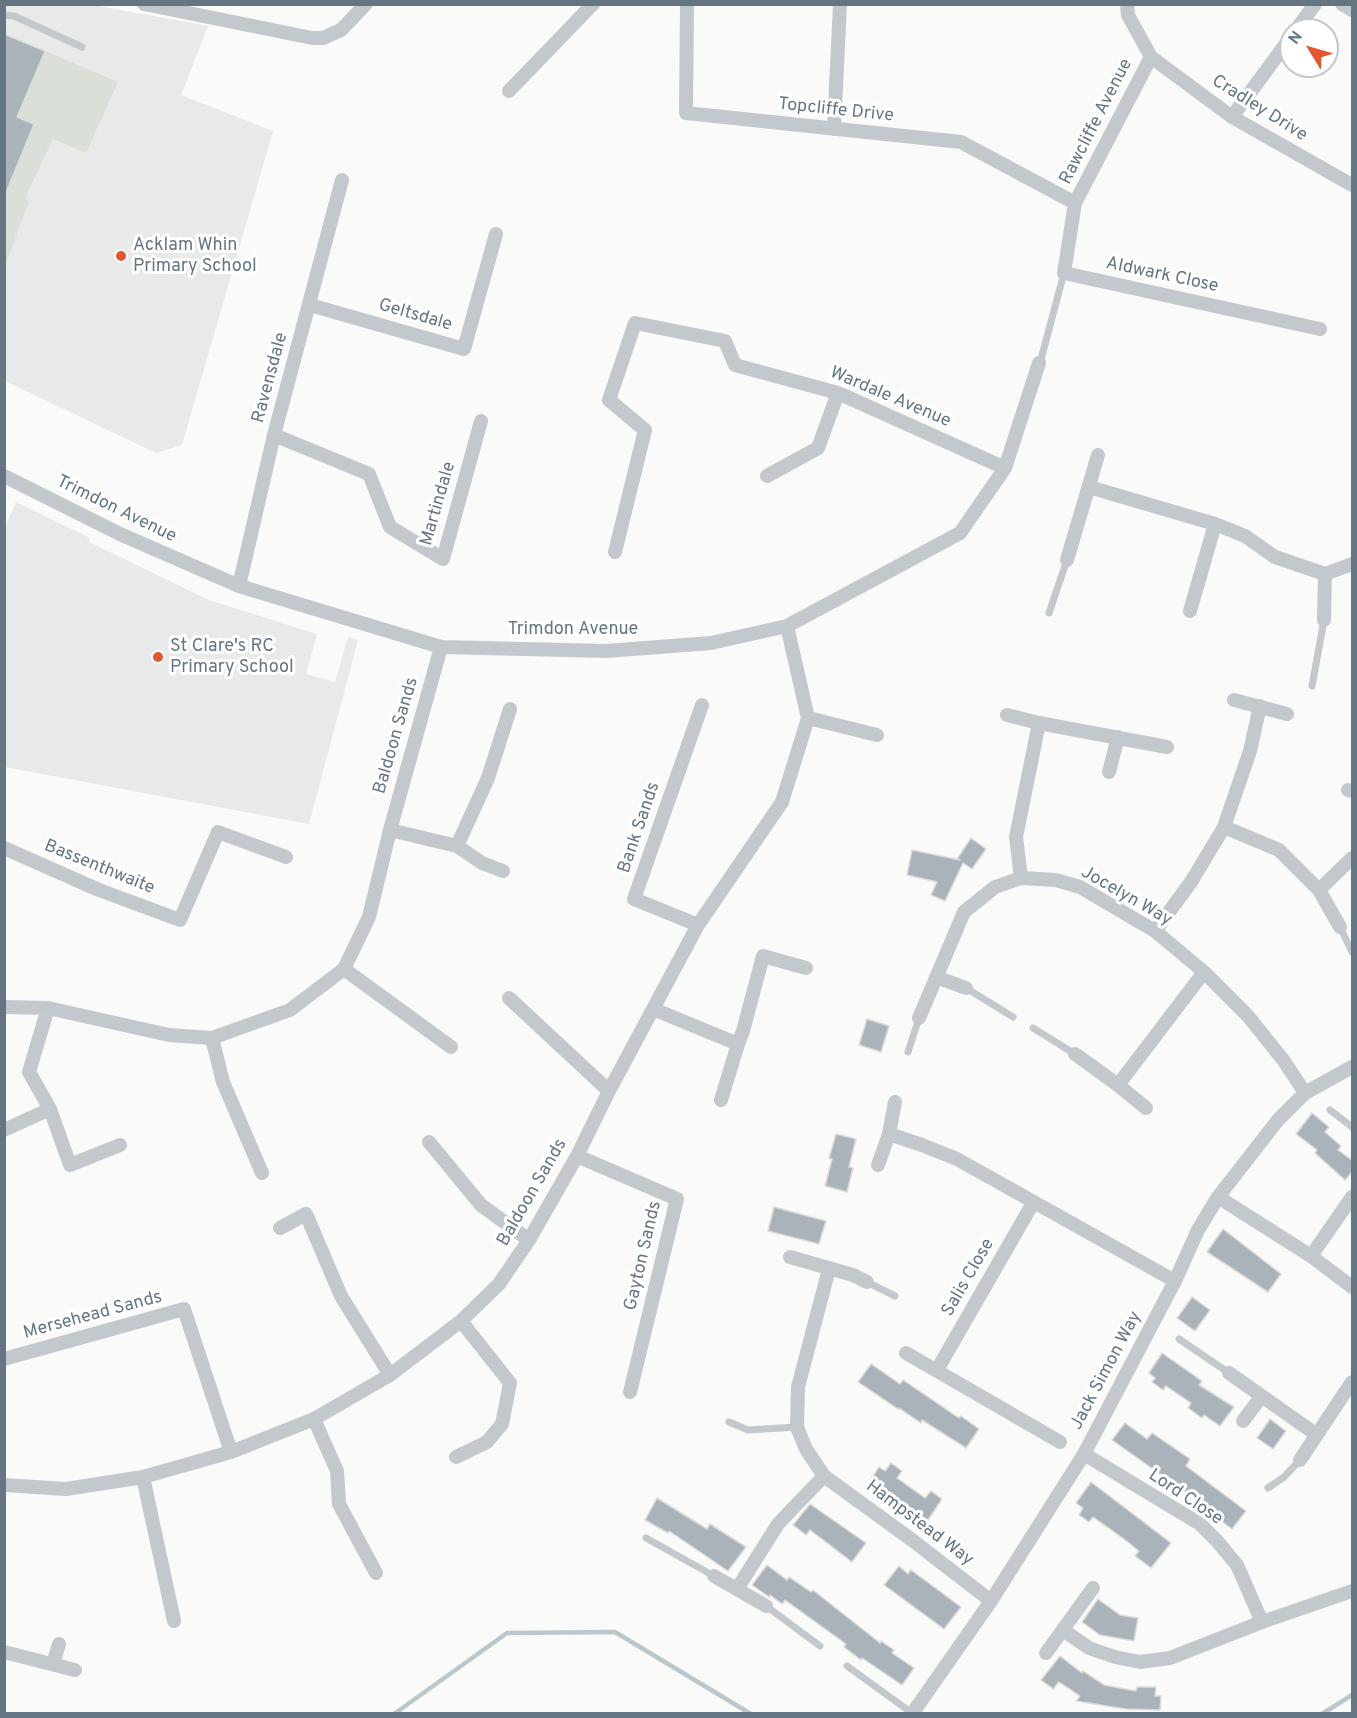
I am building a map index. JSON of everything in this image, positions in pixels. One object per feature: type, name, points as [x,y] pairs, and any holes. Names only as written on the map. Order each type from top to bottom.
[{"type":"street","points":[[144,4],[312,39],[323,38],[341,30],[366,4]]},
{"type":"street","points":[[509,91],[593,4]]},
{"type":"street","name":"Topcliffe Drive","points":[[687,4],[686,113],[961,142],[1075,204]]},
{"type":"street","points":[[834,129],[840,4]]},
{"type":"street","points":[[1127,4],[1128,15],[1151,57]]},
{"type":"street","points":[[1305,18],[1315,4]]},
{"type":"street","points":[[1342,4],[1353,10]]},
{"type":"street","points":[[1232,117],[1279,53]]},
{"type":"street","name":"Cradley Drive","points":[[1151,57],[1232,117],[1353,185]]},
{"type":"street","name":"Rawcliffe Avenue","points":[[1075,204],[1151,57]]},
{"type":"street","name":"Ravensdale","points":[[239,586],[274,435],[342,180]]},
{"type":"street","points":[[1064,273],[1075,204]]},
{"type":"street","name":"Geltsdale","points":[[310,305],[464,349],[496,234]]},
{"type":"street","name":"Aldwark Close","points":[[1064,273],[1320,329]]},
{"type":"street","name":"Wardale Avenue","points":[[615,552],[645,430],[609,400],[635,323],[725,341],[735,365],[838,393],[1005,468]]},
{"type":"street","name":"Trimdon Avenue","points":[[4,476],[120,534],[239,586],[441,647],[606,651],[711,643],[787,626],[960,533],[1005,468],[1039,363]]},
{"type":"street","points":[[767,476],[818,448],[838,393]]},
{"type":"street","name":"Martindale","points":[[274,435],[369,474],[390,527],[443,559],[481,421]]},
{"type":"street","points":[[1067,560],[1098,455]]},
{"type":"street","points":[[1089,487],[1215,524],[1245,536],[1275,557],[1325,574],[1353,564]]},
{"type":"street","points":[[1190,611],[1215,524]]},
{"type":"street","points":[[1324,620],[1325,574]]},
{"type":"street","points":[[787,626],[808,718],[877,735]]},
{"type":"street","name":"Baldoon Sands","points":[[4,1007],[48,1008],[169,1035],[212,1038],[290,1010],[344,969],[369,917],[390,830],[441,647]]},
{"type":"street","points":[[1234,700],[1287,714]]},
{"type":"street","name":"Bank Sands","points":[[698,925],[634,899],[702,705]]},
{"type":"street","points":[[1155,931],[1191,882],[1224,827],[1250,751],[1260,706]]},
{"type":"street","points":[[456,846],[488,778],[510,709]]},
{"type":"street","points":[[1007,715],[1167,747]]},
{"type":"street","name":"Baldoon Sands","points":[[4,1485],[66,1489],[143,1477],[231,1452],[314,1419],[390,1375],[460,1321],[499,1284],[529,1240],[577,1156],[609,1091],[698,925],[782,802],[808,718]]},
{"type":"street","points":[[1021,878],[1016,837],[1039,723]]},
{"type":"street","points":[[1109,772],[1118,737]]},
{"type":"street","points":[[1224,827],[1279,850],[1319,890],[1340,927]]},
{"type":"street","points":[[390,830],[456,846],[482,863],[503,871]]},
{"type":"street","name":"Bassenthwaite","points":[[4,848],[99,890],[180,920],[218,832],[286,857]]},
{"type":"street","points":[[1319,890],[1353,858]]},
{"type":"street","name":"Jocelyn Way","points":[[920,1018],[964,912],[995,887],[1021,878],[1056,880],[1080,887],[1155,931],[1204,972],[1248,1016],[1284,1061],[1305,1094]]},
{"type":"street","points":[[721,1100],[743,1031],[763,956],[806,968]]},
{"type":"street","points":[[344,969],[451,1047]]},
{"type":"street","points":[[1119,1084],[1204,972]]},
{"type":"street","points":[[936,977],[966,988]]},
{"type":"street","points":[[509,998],[609,1091]]},
{"type":"street","points":[[48,1008],[29,1072],[50,1109],[70,1165],[120,1145]]},
{"type":"street","points":[[653,1009],[738,1044]]},
{"type":"street","points":[[212,1038],[223,1082],[262,1173]]},
{"type":"street","points":[[1075,1054],[1119,1084],[1146,1108]]},
{"type":"street","name":"Jack Simon Way","points":[[912,1713],[991,1601],[1084,1454],[1175,1281],[1198,1230],[1218,1197],[1278,1120],[1305,1094],[1353,1067]]},
{"type":"street","points":[[878,1165],[895,1102]]},
{"type":"street","points":[[4,1130],[50,1109]]},
{"type":"street","points":[[888,1134],[957,1159],[1175,1281]]},
{"type":"street","points":[[429,1143],[481,1205],[529,1240]]},
{"type":"street","name":"Gayton Sands","points":[[577,1156],[677,1199],[630,1392]]},
{"type":"street","points":[[1218,1197],[1311,1256],[1353,1287]]},
{"type":"street","points":[[1311,1256],[1353,1197]]},
{"type":"street","name":"Salis Close","points":[[937,1370],[1033,1203]]},
{"type":"street","points":[[280,1228],[306,1214],[340,1296],[390,1375]]},
{"type":"street","points":[[790,1257],[853,1275],[867,1282]]},
{"type":"street","name":"Hampstead Way","points":[[829,1269],[798,1387],[797,1427],[806,1449],[824,1476],[991,1601]]},
{"type":"street","name":"Mersehead Sands","points":[[4,1359],[184,1309],[231,1452]]},
{"type":"street","points":[[456,1457],[487,1442],[502,1424],[510,1383],[460,1321]]},
{"type":"street","points":[[906,1353],[1060,1442]]},
{"type":"street","points":[[1229,1373],[1317,1435]]},
{"type":"street","points":[[1300,1460],[1353,1382]]},
{"type":"street","points":[[1243,1421],[1262,1397]]},
{"type":"street","points":[[314,1419],[337,1471],[339,1504],[376,1573]]},
{"type":"street","name":"Lord Close","points":[[1084,1454],[1200,1524],[1237,1565],[1262,1622]]},
{"type":"street","points":[[737,1589],[778,1524],[824,1476]]},
{"type":"street","points":[[143,1477],[174,1621]]},
{"type":"street","points":[[714,1576],[766,1606]]},
{"type":"street","points":[[1046,1653],[1093,1588]]},
{"type":"street","points":[[1063,1630],[1089,1648],[1115,1657],[1140,1662],[1170,1658],[1262,1622],[1353,1591]]},
{"type":"street","points":[[53,1664],[59,1644]]},
{"type":"street","points":[[4,1652],[75,1670]]},
{"type":"lane","points":[[4,15],[14,16],[82,47]]},
{"type":"lane","points":[[1039,363],[1064,273]]},
{"type":"lane","points":[[1049,613],[1067,560]]},
{"type":"lane","points":[[1312,686],[1324,620]]},
{"type":"lane","points":[[1340,927],[1353,952]]},
{"type":"lane","points":[[966,988],[1012,1017]]},
{"type":"lane","name":"Jocelyn Way","points":[[908,1052],[920,1018]]},
{"type":"lane","points":[[1033,1028],[1075,1054]]},
{"type":"lane","points":[[1330,1110],[1353,1127]]},
{"type":"lane","points":[[867,1282],[894,1296]]},
{"type":"lane","points":[[1179,1340],[1229,1373]]},
{"type":"lane","points":[[729,1422],[748,1430],[797,1427]]},
{"type":"lane","points":[[1268,1488],[1284,1477],[1300,1460]]},
{"type":"lane","points":[[646,1538],[714,1576]]},
{"type":"lane","points":[[766,1606],[820,1646]]},
{"type":"lane","points":[[847,1666],[912,1713]]},
{"type":"shaded area","name":"Acklam Whin Primary School","points":[[4,5],[93,5],[208,26],[181,95],[273,131],[182,445],[156,453],[5,381]]},
{"type":"shaded area","points":[[45,51],[118,82],[86,153],[53,139],[25,198],[29,202],[5,265],[5,181],[10,183],[34,124],[17,117]]},
{"type":"shaded area","name":"St Clare's RC Primary School","points":[[16,502],[90,538],[89,542],[209,600],[317,634],[306,674],[335,682],[348,637],[358,640],[309,824],[5,767],[4,529]]},
{"type":"building","points":[[4,34],[45,51],[17,117],[34,124],[5,195]]},
{"type":"building","points":[[971,838],[986,849],[972,869],[963,863],[945,901],[931,895],[937,882],[907,875],[912,850],[960,860],[957,859]]},
{"type":"building","points":[[867,1019],[889,1026],[881,1052],[859,1045]]},
{"type":"building","points":[[1312,1113],[1329,1127],[1325,1132],[1341,1146],[1338,1150],[1353,1161],[1353,1171],[1345,1180],[1315,1153],[1317,1150],[1296,1134]]},
{"type":"building","points":[[836,1134],[856,1139],[849,1167],[853,1168],[847,1192],[825,1186],[832,1159],[829,1158]]},
{"type":"building","points":[[774,1207],[826,1221],[819,1244],[768,1231]]},
{"type":"building","points":[[1223,1229],[1281,1274],[1268,1292],[1207,1252]]},
{"type":"building","points":[[1192,1297],[1210,1310],[1195,1331],[1177,1318]]},
{"type":"building","points":[[1162,1353],[1202,1381],[1199,1385],[1234,1407],[1220,1426],[1204,1415],[1202,1418],[1188,1408],[1191,1403],[1166,1386],[1163,1390],[1152,1382],[1155,1378],[1149,1373]]},
{"type":"building","points":[[871,1364],[900,1384],[903,1380],[979,1429],[966,1448],[922,1420],[921,1423],[898,1409],[858,1382]]},
{"type":"building","points":[[1270,1419],[1286,1431],[1273,1449],[1257,1438]]},
{"type":"building","points":[[1125,1423],[1147,1439],[1152,1433],[1190,1459],[1186,1466],[1246,1511],[1232,1529],[1219,1519],[1221,1517],[1112,1440]]},
{"type":"building","points":[[891,1463],[902,1471],[897,1478],[925,1498],[931,1491],[942,1499],[926,1523],[908,1510],[910,1508],[869,1482],[879,1467],[885,1471]]},
{"type":"building","points":[[1091,1482],[1171,1543],[1151,1568],[1135,1556],[1139,1551],[1124,1539],[1093,1517],[1089,1522],[1079,1515],[1083,1508],[1076,1503]]},
{"type":"building","points":[[657,1498],[707,1529],[710,1524],[746,1547],[728,1571],[669,1531],[668,1533],[645,1520]]},
{"type":"building","points":[[810,1504],[866,1543],[852,1562],[810,1530],[806,1535],[793,1525]]},
{"type":"building","points":[[767,1565],[787,1580],[789,1577],[811,1592],[813,1590],[880,1643],[881,1641],[894,1650],[892,1653],[914,1668],[902,1685],[862,1658],[861,1660],[844,1647],[846,1644],[785,1600],[782,1604],[752,1585]]},
{"type":"building","points":[[899,1566],[908,1574],[911,1570],[961,1607],[944,1629],[884,1585]]},
{"type":"building","points":[[1098,1599],[1120,1615],[1138,1618],[1134,1641],[1100,1635],[1082,1622]]},
{"type":"building","points":[[1060,1656],[1082,1673],[1083,1671],[1104,1685],[1136,1691],[1137,1687],[1156,1687],[1155,1696],[1161,1696],[1160,1710],[1126,1709],[1076,1701],[1080,1696],[1059,1682],[1053,1689],[1041,1680]]},
{"type":"waterway","points":[[394,1714],[507,1633],[615,1632],[751,1714]]},
{"type":"waterway","points":[[1322,1714],[1352,1695]]},
{"type":"place","name":"Acklam Whin Primary School","points":[[121,256]]},
{"type":"place","name":"St Clare's RC Primary School","points":[[158,657]]}]
